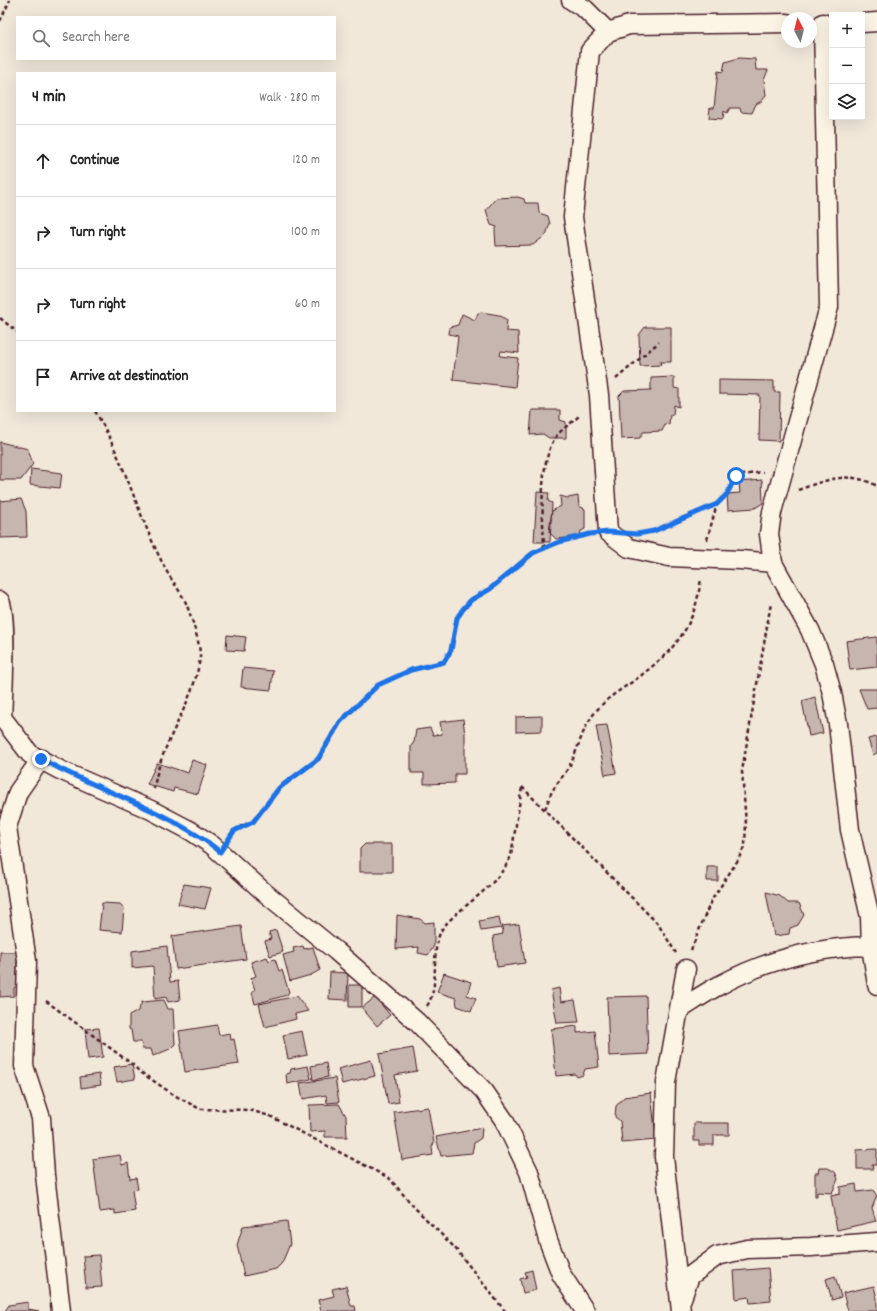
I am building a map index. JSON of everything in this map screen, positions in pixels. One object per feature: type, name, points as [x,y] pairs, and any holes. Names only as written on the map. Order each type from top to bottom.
[{"type":"street","points":[[571,0],[586,9],[608,32]]},
{"type":"street","points":[[865,22],[877,22]]},
{"type":"street","points":[[773,563],[669,557],[629,548],[608,532],[599,395],[573,217],[590,51],[608,32],[629,25],[781,23]]},
{"type":"street","points":[[822,23],[829,307],[772,512],[769,534],[773,563],[810,630],[824,664],[832,693],[838,724],[850,830],[870,917],[871,946],[877,986]]},
{"type":"street","points":[[0,601],[2,605],[4,630],[1,716],[30,754],[60,770],[151,810],[191,831],[212,845],[264,892],[336,951],[417,1022],[484,1091],[504,1120],[529,1172],[548,1240],[561,1274],[585,1311]]},
{"type":"street","points":[[41,759],[18,792],[5,819],[27,961],[24,1066],[41,1118],[45,1175],[61,1311]]},
{"type":"street","points":[[679,1010],[720,985],[753,969],[790,957],[826,950],[871,946]]},
{"type":"street","points":[[678,1308],[664,1158],[666,1082],[686,969]]},
{"type":"street","points":[[678,1308],[690,1276],[717,1256],[747,1249],[811,1247],[877,1242]]},
{"type":"path","points":[[0,21],[10,0]]},
{"type":"path","points":[[0,318],[16,331]]},
{"type":"path","points":[[544,548],[544,487],[552,444],[556,436],[599,395],[659,342]]},
{"type":"path","points":[[95,412],[115,452],[164,566],[186,603],[196,633],[200,656],[195,681],[188,704],[173,731],[156,774],[151,810]]},
{"type":"path","points":[[648,532],[717,504],[727,494],[736,476],[784,469]]},
{"type":"path","points":[[772,512],[797,491],[837,477],[862,480],[877,486]]},
{"type":"path","points":[[545,809],[554,788],[569,768],[589,719],[598,708],[656,663],[675,645],[687,629],[695,613],[699,598],[703,559],[713,514],[717,504]]},
{"type":"path","points":[[220,852],[234,831],[253,822],[279,788],[318,759],[340,722],[378,685],[411,670],[444,662],[451,650],[457,618],[471,600],[490,589],[533,553],[573,538],[608,532]]},
{"type":"path","points":[[686,969],[688,959],[711,901],[738,860],[745,844],[746,824],[742,771],[773,595]]},
{"type":"path","points":[[417,1022],[433,997],[434,961],[438,942],[443,929],[454,916],[488,886],[507,866],[511,856],[522,787],[658,924],[686,969]]},
{"type":"path","points":[[46,1001],[132,1064],[139,1071],[174,1095],[200,1109],[249,1110],[270,1116],[389,1178],[415,1208],[455,1248],[505,1311]]},
{"type":"building","points":[[739,58],[755,59],[756,70],[768,70],[764,80],[766,95],[762,101],[756,104],[752,113],[741,112],[740,108],[730,108],[727,113],[724,111],[723,119],[709,118],[710,108],[714,108],[718,71],[723,72],[725,62]]},
{"type":"building","points":[[518,197],[524,199],[525,203],[538,203],[539,213],[548,216],[550,224],[546,235],[533,245],[496,246],[495,231],[497,227],[491,225],[486,210],[496,198]]},
{"type":"building","points":[[481,312],[499,315],[507,320],[506,331],[518,332],[519,353],[501,351],[500,356],[518,358],[515,387],[453,380],[458,336],[449,334],[450,327],[458,325],[462,314],[475,320],[478,313]]},
{"type":"building","points":[[645,327],[671,327],[671,362],[660,362],[661,365],[640,366],[639,335]]},
{"type":"building","points":[[674,377],[674,388],[679,389],[679,407],[674,405],[673,415],[670,414],[669,425],[666,423],[662,431],[643,432],[640,438],[621,439],[619,396],[624,391],[651,390],[651,378]]},
{"type":"building","points":[[719,380],[774,381],[774,392],[780,392],[779,441],[759,440],[760,395],[719,394]]},
{"type":"building","points":[[532,410],[560,410],[560,420],[566,422],[566,438],[549,438],[543,434],[530,435]]},
{"type":"building","points":[[0,442],[28,449],[33,464],[21,480],[0,480]]},
{"type":"building","points":[[31,469],[62,473],[60,488],[30,485]]},
{"type":"building","points":[[762,480],[763,503],[755,508],[728,510],[727,494],[740,493],[739,482]]},
{"type":"building","points":[[537,492],[549,493],[548,501],[552,503],[550,542],[534,542]]},
{"type":"building","points":[[560,496],[568,498],[578,496],[579,506],[585,509],[585,529],[581,531],[580,537],[556,539],[549,532],[552,511],[561,506]]},
{"type":"building","points":[[21,499],[26,511],[27,537],[0,538],[0,501]]},
{"type":"building","points":[[227,635],[246,637],[244,651],[226,650]]},
{"type":"building","points":[[877,637],[877,667],[850,670],[846,641]]},
{"type":"building","points":[[243,668],[273,671],[271,690],[241,687]]},
{"type":"building","points":[[859,689],[877,689],[877,708],[867,709]]},
{"type":"building","points":[[815,697],[823,733],[809,736],[802,701]]},
{"type":"building","points":[[542,716],[542,731],[516,732],[516,717]]},
{"type":"building","points":[[463,719],[465,735],[465,774],[455,774],[455,783],[424,784],[424,773],[411,773],[411,746],[414,742],[416,730],[430,728],[433,735],[442,734],[440,722]]},
{"type":"building","points":[[607,725],[616,773],[605,775],[596,726]]},
{"type":"building","points":[[877,737],[877,753],[873,755],[868,739]]},
{"type":"building","points":[[192,760],[207,765],[198,794],[174,788],[173,792],[147,784],[157,763],[188,773]]},
{"type":"building","points":[[365,844],[392,844],[392,872],[360,872],[360,849]]},
{"type":"building","points":[[707,867],[718,867],[718,881],[707,881]]},
{"type":"building","points":[[184,884],[211,888],[205,909],[178,904]]},
{"type":"building","points":[[766,892],[780,896],[788,903],[799,903],[804,915],[798,925],[790,928],[789,934],[774,936]]},
{"type":"building","points":[[102,903],[120,904],[124,908],[122,932],[99,930]]},
{"type":"building","points":[[397,915],[420,919],[425,923],[434,922],[434,946],[428,955],[418,953],[419,947],[396,949]]},
{"type":"building","points":[[499,917],[501,928],[481,931],[479,921]]},
{"type":"building","points":[[519,924],[525,963],[497,967],[493,936],[503,934],[502,926]]},
{"type":"building","points":[[241,926],[246,959],[176,969],[172,936]]},
{"type":"building","points":[[276,930],[283,952],[270,956],[265,941],[271,939],[269,932]]},
{"type":"building","points":[[167,946],[170,982],[178,981],[180,1000],[168,1002],[166,997],[155,999],[153,966],[132,968],[132,951]]},
{"type":"building","points":[[303,946],[304,949],[313,947],[320,970],[311,975],[290,981],[283,955],[294,952],[293,948]]},
{"type":"building","points":[[0,952],[17,952],[17,986],[14,988],[14,996],[0,997]]},
{"type":"building","points":[[267,957],[269,961],[275,959],[279,971],[282,970],[289,992],[287,995],[255,1004],[252,992],[255,990],[251,978],[256,976],[251,962]]},
{"type":"building","points":[[330,972],[348,973],[347,1000],[329,999]]},
{"type":"building","points":[[444,973],[471,982],[467,995],[476,998],[471,1011],[457,1006],[456,998],[437,992]]},
{"type":"building","points":[[349,985],[362,985],[362,1007],[349,1007]]},
{"type":"building","points":[[559,988],[561,1002],[575,1000],[579,1022],[557,1023],[551,990]]},
{"type":"building","points":[[297,996],[308,1011],[295,1014],[296,1019],[265,1027],[259,1004]]},
{"type":"building","points":[[646,996],[648,1054],[609,1056],[607,997]]},
{"type":"building","points":[[375,997],[390,1015],[377,1026],[362,1008]]},
{"type":"building","points":[[164,1000],[168,1009],[173,1009],[175,1044],[170,1049],[153,1056],[151,1049],[142,1049],[141,1042],[133,1042],[131,1030],[129,1029],[129,1016],[138,1011],[142,1002]]},
{"type":"building","points":[[217,1025],[219,1035],[230,1033],[231,1040],[234,1039],[239,1064],[185,1072],[179,1031]]},
{"type":"building","points":[[577,1026],[577,1033],[595,1031],[599,1067],[585,1069],[583,1075],[577,1077],[575,1074],[556,1076],[551,1029]]},
{"type":"building","points":[[99,1028],[103,1057],[88,1059],[85,1029]]},
{"type":"building","points":[[302,1031],[307,1055],[288,1059],[283,1035]]},
{"type":"building","points":[[413,1048],[417,1071],[395,1075],[399,1102],[388,1104],[379,1054]]},
{"type":"building","points":[[371,1060],[375,1076],[342,1084],[338,1069]]},
{"type":"building","points":[[326,1063],[328,1077],[313,1080],[311,1066]]},
{"type":"building","points":[[132,1064],[135,1079],[117,1082],[114,1067]]},
{"type":"building","points":[[308,1066],[311,1079],[287,1084],[286,1074],[290,1073],[291,1069]]},
{"type":"building","points":[[99,1074],[101,1085],[81,1088],[80,1077]]},
{"type":"building","points":[[335,1078],[339,1102],[327,1103],[326,1095],[303,1099],[300,1083]]},
{"type":"building","points":[[651,1093],[656,1140],[622,1143],[620,1121],[615,1117],[616,1106],[624,1097]]},
{"type":"building","points":[[339,1104],[346,1116],[347,1137],[325,1137],[325,1131],[310,1132],[309,1105]]},
{"type":"building","points":[[428,1107],[434,1143],[432,1147],[433,1155],[402,1160],[394,1112]]},
{"type":"building","points":[[694,1123],[729,1123],[729,1135],[714,1135],[714,1145],[699,1145],[699,1141],[694,1141]]},
{"type":"building","points":[[482,1128],[481,1138],[474,1143],[472,1153],[441,1156],[436,1137]]},
{"type":"building","points":[[877,1149],[877,1165],[872,1165],[873,1169],[857,1169],[857,1150]]},
{"type":"building","points":[[120,1155],[122,1165],[128,1163],[130,1179],[136,1178],[138,1189],[132,1190],[135,1211],[115,1214],[115,1210],[100,1212],[93,1159]]},
{"type":"building","points":[[819,1168],[828,1168],[835,1172],[838,1179],[832,1193],[817,1192],[817,1196],[815,1196],[815,1173],[818,1173]]},
{"type":"building","points":[[856,1184],[857,1192],[873,1190],[877,1196],[872,1208],[876,1221],[837,1230],[831,1196],[840,1194],[840,1187]]},
{"type":"building","points":[[287,1221],[290,1244],[282,1263],[276,1269],[244,1276],[237,1245],[243,1226]]},
{"type":"building","points":[[99,1255],[102,1287],[86,1288],[83,1256]]},
{"type":"building","points":[[768,1268],[771,1301],[750,1303],[749,1297],[736,1299],[734,1271]]},
{"type":"building","points":[[532,1270],[536,1290],[523,1293],[520,1279],[527,1277],[525,1272]]},
{"type":"building","points":[[835,1276],[841,1297],[832,1300],[826,1279]]},
{"type":"building","points":[[346,1286],[351,1306],[355,1306],[356,1311],[321,1311],[318,1300],[334,1296],[332,1289]]},
{"type":"building","points":[[874,1286],[877,1299],[877,1311],[848,1311],[843,1293]]},
{"type":"building","points":[[28,1302],[28,1309],[39,1311],[5,1311],[9,1305]]},
{"type":"route","points":[[41,759],[60,770],[151,810],[191,831],[220,852],[234,831],[239,827],[253,822],[258,817],[266,803],[279,788],[290,778],[309,767],[318,759],[340,722],[378,685],[394,676],[411,670],[441,664],[444,662],[451,650],[457,618],[463,609],[471,600],[501,581],[533,553],[559,542],[590,534],[608,532],[637,534],[654,531],[717,504],[727,494],[736,476]]}]
